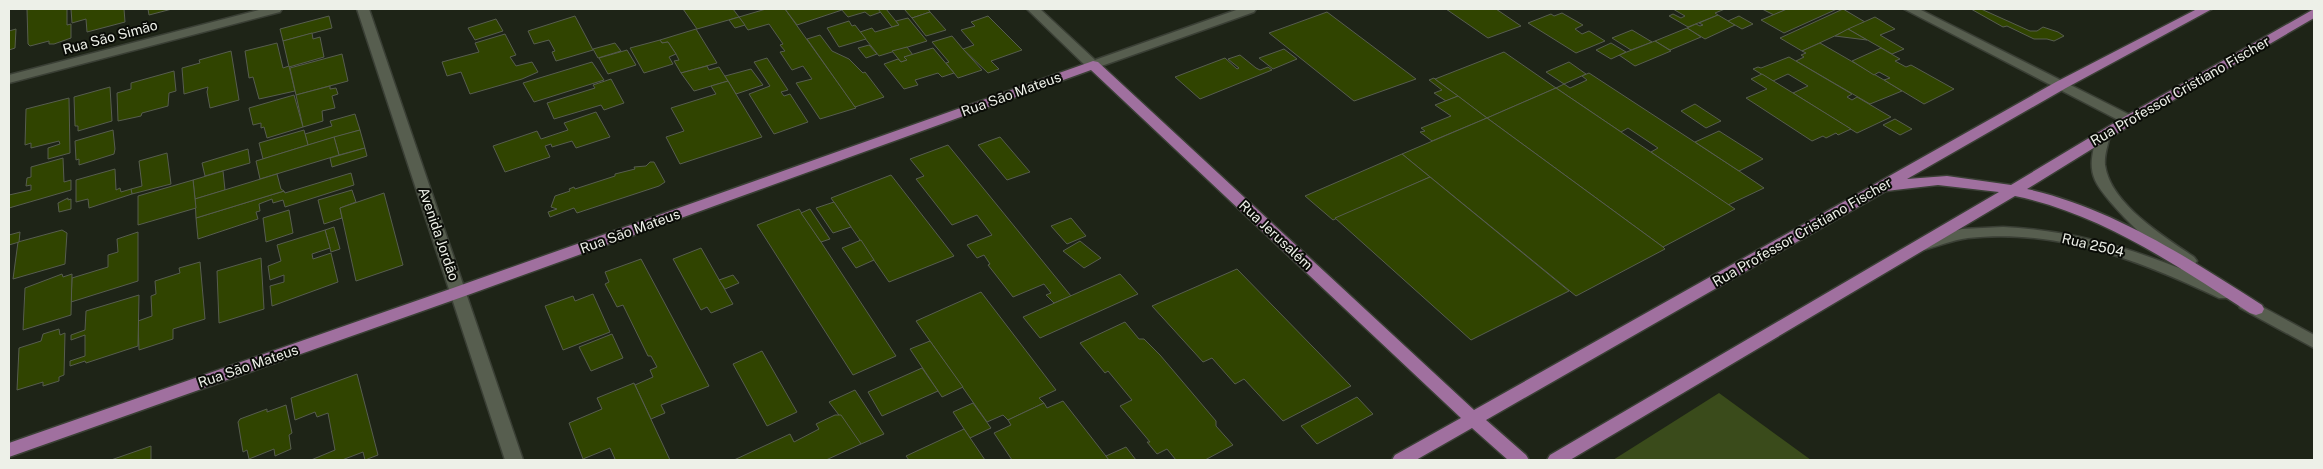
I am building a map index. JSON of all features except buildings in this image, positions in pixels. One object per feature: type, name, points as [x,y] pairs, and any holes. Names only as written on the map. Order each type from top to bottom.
[{"type":"main road","name":"Rua Professor Cristiano Fischer","points":[[1401,460],[1874,191],[2062,86],[2206,9]]},
{"type":"main road","name":"Rua Professor Cristiano Fischer","points":[[1556,460],[1920,246],[2129,120],[2314,13]]},
{"type":"main road","name":"Rua São Mateus","points":[[9,450],[459,292],[1093,64]]},
{"type":"main road","name":"Rua Jerusalém","points":[[1093,64],[1474,420],[1520,460]]},
{"type":"main road","points":[[1874,191],[1920,181],[1964,182],[2014,190],[2070,206],[2111,222],[2173,256],[2256,309]]},
{"type":"street","name":"Rua São Simão","points":[[9,79],[276,9]]},
{"type":"street","name":"Avenida Jordão","points":[[363,9],[514,460]]},
{"type":"street","name":"Rua Jerusalém","points":[[1033,9],[1093,64]]},
{"type":"street","name":"Rua São Mateus","points":[[1093,64],[1250,9]]},
{"type":"street","points":[[1910,9],[2129,120]]},
{"type":"street","name":"Rua 2504","points":[[2104,135],[2098,166],[2108,191],[2124,211],[2156,238],[2256,309]]},
{"type":"street","name":"Rua 2504","points":[[1920,246],[1967,233],[2018,233],[2078,239],[2121,250],[2181,273],[2256,309],[2314,342]]},
{"type":"green space","points":[[1719,393],[1811,460],[1613,460]]}]
